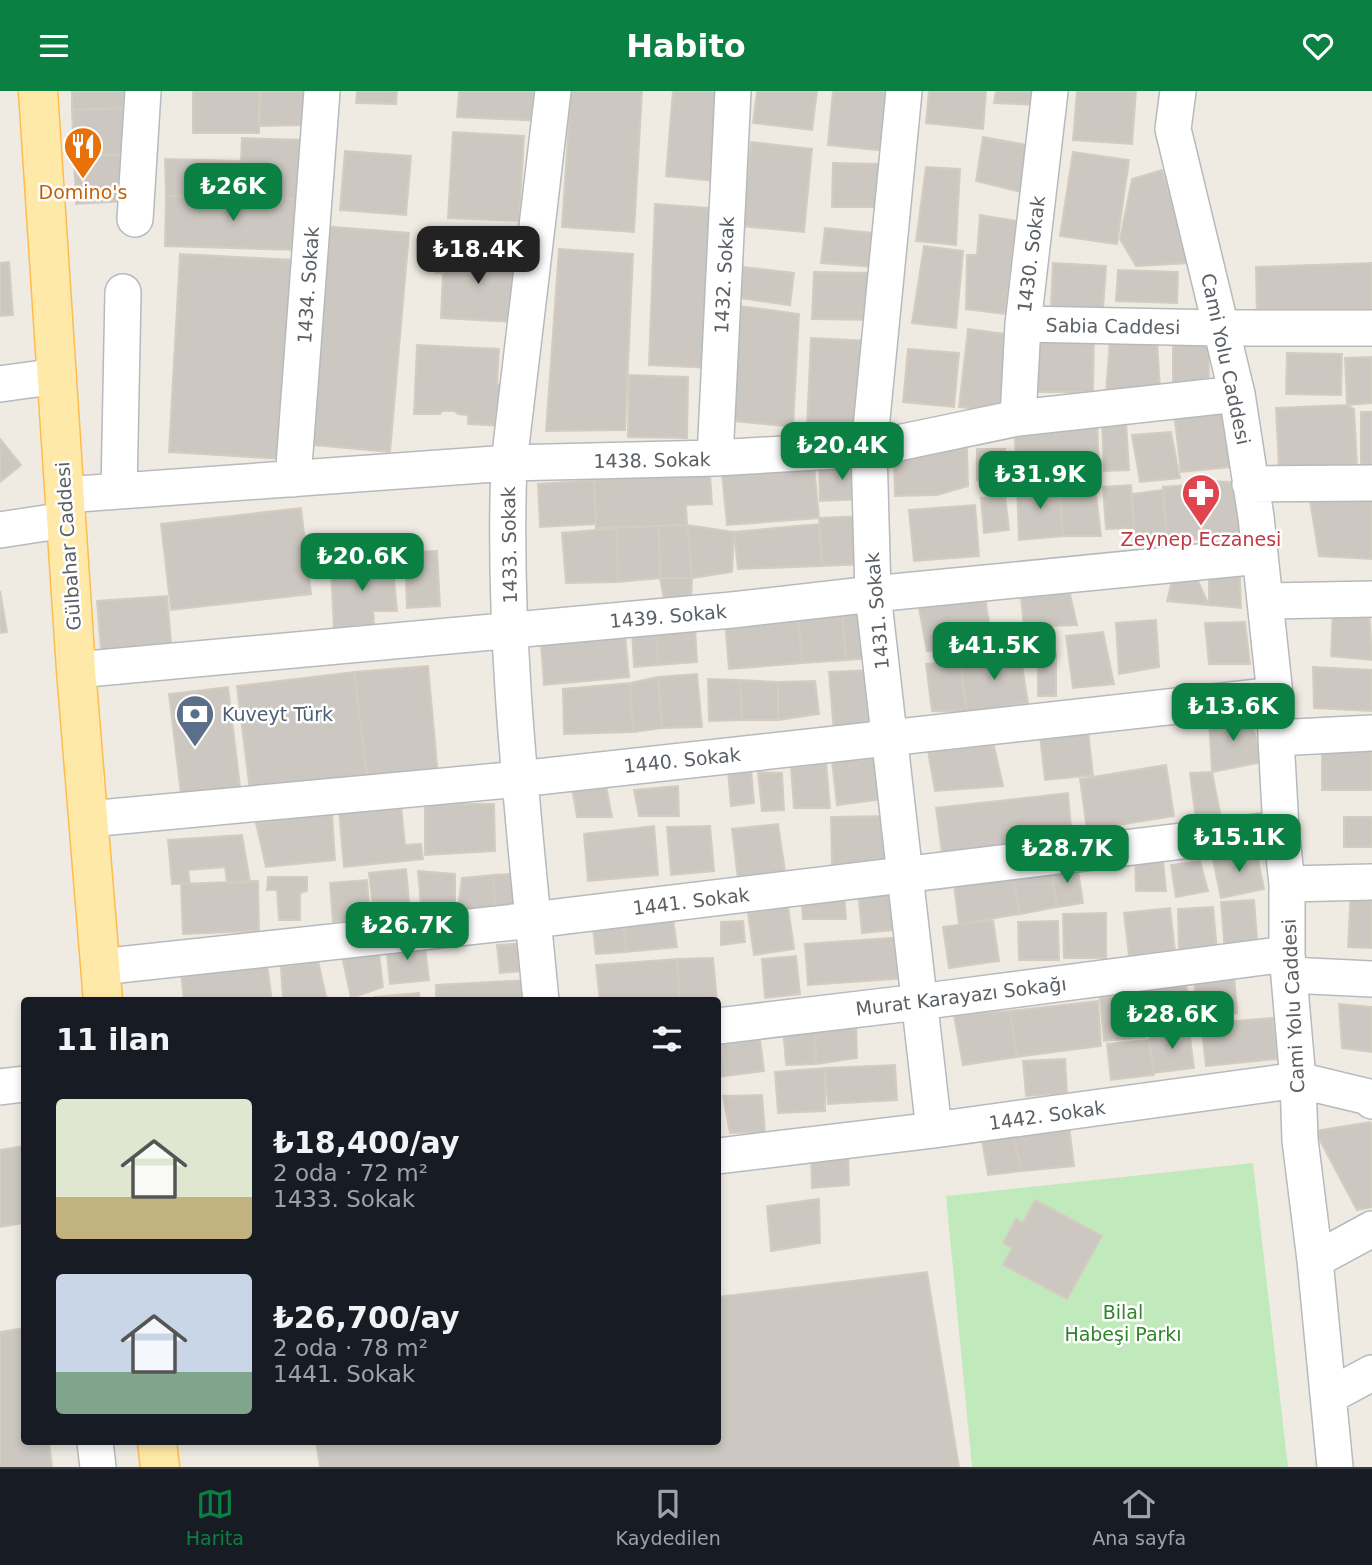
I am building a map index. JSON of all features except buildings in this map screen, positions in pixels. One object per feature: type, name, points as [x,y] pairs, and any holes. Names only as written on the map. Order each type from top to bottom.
[{"type":"main road","name":"Gülbahar Caddesi","points":[[38,91],[76,670],[102,984]]},
{"type":"main road","points":[[157,1445],[160,1467]]},
{"type":"street","points":[[135,219],[143,91]]},
{"type":"street","name":"1434. Sokak","points":[[293,478],[322,91]]},
{"type":"street","name":"1433. Sokak","points":[[541,997],[519,779],[510,631],[508,499],[509,463],[553,91]]},
{"type":"street","name":"1432. Sokak","points":[[715,459],[733,91]]},
{"type":"street","name":"1431. Sokak","points":[[904,91],[869,449],[873,594],[934,1131]]},
{"type":"street","name":"1430. Sokak","points":[[1018,418],[1023,324],[1051,91]]},
{"type":"street","name":"Cami Yolu Caddesi","points":[[1178,91],[1173,129],[1237,394],[1256,517],[1275,695],[1287,884],[1288,964],[1300,1140],[1315,1259],[1335,1467]]},
{"type":"street","points":[[119,491],[123,292]]},
{"type":"street","name":"Sabia Caddesi","points":[[1023,324],[1372,328]]},
{"type":"street","points":[[0,384],[58,376]]},
{"type":"street","name":"1438. Sokak","points":[[0,530],[119,491],[509,463],[715,459],[869,449],[1018,418],[1237,394]]},
{"type":"street","points":[[1250,484],[1372,483]]},
{"type":"street","name":"1439. Sokak","points":[[76,670],[732,610],[1260,556]]},
{"type":"street","points":[[1265,601],[1372,599]]},
{"type":"street","name":"1440. Sokak","points":[[89,819],[519,779],[1275,695]]},
{"type":"street","points":[[1276,738],[1372,733]]},
{"type":"street","name":"1441. Sokak","points":[[102,984],[533,920],[1282,829]]},
{"type":"street","points":[[1287,884],[1372,882]]},
{"type":"street","name":"Murat Karayazı Sokağı","points":[[721,1026],[919,1002],[1288,964],[1372,979]]},
{"type":"street","name":"1442. Sokak","points":[[721,1156],[934,1131],[1298,1080],[1369,1097],[1372,1101]]},
{"type":"street","points":[[0,1087],[21,1084]]},
{"type":"street","points":[[1315,1259],[1372,1229]]},
{"type":"street","points":[[1329,1396],[1372,1373]]},
{"type":"street","points":[[96,1445],[99,1467]]},
{"type":"green space","name":"Bilal Habeşi Parkı","points":[[1253,1163],[1288,1467],[972,1467],[946,1196]]},
{"type":"place","name":"Domino's","points":[[83,180]]},
{"type":"place","name":"Zeynep Eczanesi","points":[[1201,527]]},
{"type":"place","name":"Kuveyt Türk","points":[[195,748]]}]
